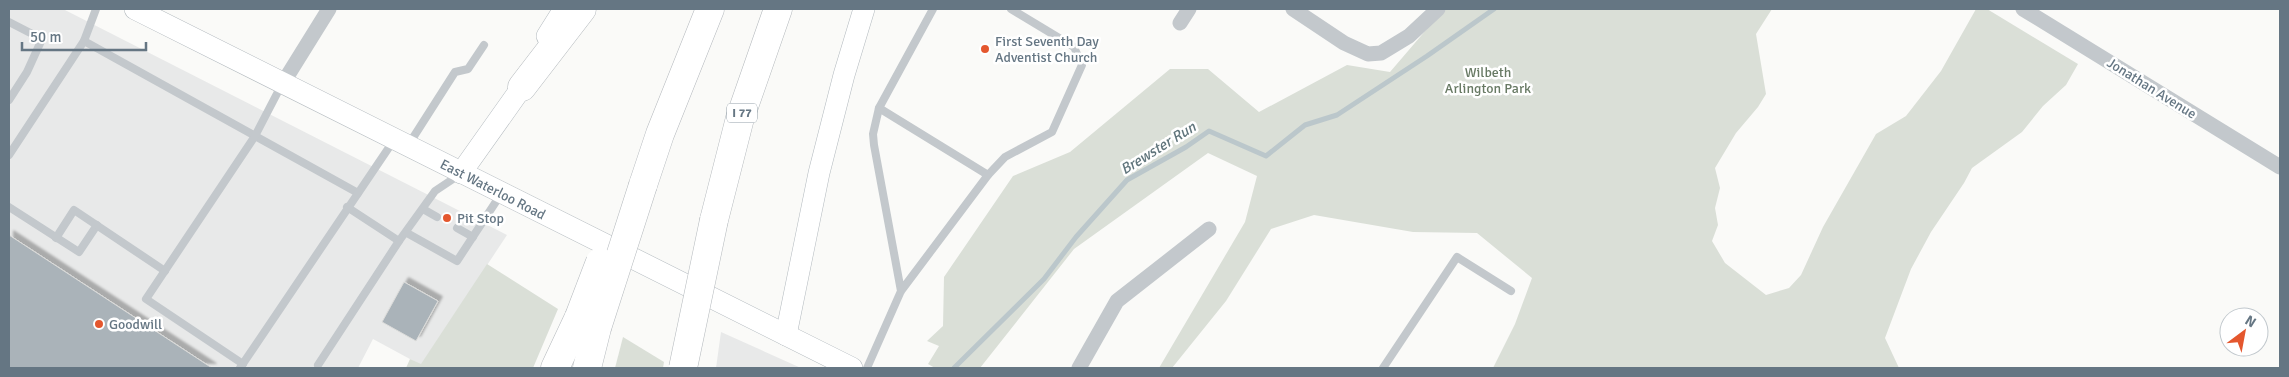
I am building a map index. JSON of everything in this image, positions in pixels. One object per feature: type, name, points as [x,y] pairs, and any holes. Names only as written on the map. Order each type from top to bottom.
[{"type":"highway","points":[[522,87],[582,9]]},
{"type":"highway","points":[[555,368],[588,323],[638,182],[710,9]]},
{"type":"highway","name":"I 77","points":[[684,368],[714,220],[740,118],[778,9]]},
{"type":"highway","points":[[587,368],[588,323]]},
{"type":"main road","name":"East Waterloo Road","points":[[135,9],[461,174],[852,368]]},
{"type":"main road","points":[[461,174],[522,87],[548,34],[564,9]]},
{"type":"main road","points":[[786,335],[819,173],[844,74],[864,9]]},
{"type":"street","points":[[283,83],[329,9]]},
{"type":"street","points":[[1180,23],[1189,9]]},
{"type":"street","points":[[1293,9],[1344,44],[1368,54],[1381,53],[1409,36],[1438,9]]},
{"type":"street","name":"Jonathan Avenue","points":[[2023,9],[2280,167]]},
{"type":"street","points":[[1079,368],[1117,302],[1209,229]]},
{"type":"lane","points":[[9,155],[84,41],[96,9]]},
{"type":"lane","points":[[901,291],[873,134],[879,108],[933,9]]},
{"type":"lane","points":[[867,368],[901,291],[988,175],[1005,157],[1052,132],[1082,65],[1074,47],[1011,9]]},
{"type":"lane","points":[[9,22],[42,39],[27,72],[9,100]]},
{"type":"lane","points":[[84,41],[358,193]]},
{"type":"lane","points":[[283,83],[255,136],[146,298],[241,366],[358,193],[401,143],[455,72],[468,69],[484,45]]},
{"type":"lane","points":[[879,108],[988,175]]},
{"type":"lane","points":[[318,365],[399,241],[407,233],[436,191],[461,174]]},
{"type":"lane","points":[[407,233],[457,261],[501,194]]},
{"type":"lane","points":[[9,207],[79,252],[97,225]]},
{"type":"lane","points":[[347,208],[399,241]]},
{"type":"lane","points":[[423,209],[437,217]]},
{"type":"lane","points":[[56,238],[74,210],[165,271]]},
{"type":"lane","points":[[457,228],[473,237]]},
{"type":"lane","points":[[1384,368],[1457,257],[1512,291]]},
{"type":"shaded area","points":[[9,9],[63,9],[507,235],[421,365],[373,339],[358,368],[9,368]]},
{"type":"shaded area","points":[[721,332],[801,368],[716,368]]},
{"type":"green space","name":"Wilbeth Arlington Park","points":[[1444,9],[1772,9],[1756,34],[1766,94],[1758,107],[1736,133],[1715,168],[1720,188],[1715,208],[1718,225],[1712,241],[1725,263],[1766,295],[1789,288],[1801,275],[1823,227],[1876,134],[1906,116],[1941,71],[1976,9],[1987,9],[2078,64],[2066,85],[2043,106],[2022,132],[1972,168],[1931,232],[1911,269],[1885,338],[1899,368],[1493,368],[1515,324],[1532,278],[1477,233],[1413,232],[1314,215],[1271,229],[1226,301],[1172,368],[1159,368],[1245,222],[1257,176],[1208,153],[1074,249],[980,368],[935,368],[928,364],[939,346],[927,341],[943,326],[944,277],[1013,176],[1070,152],[1170,69],[1208,69],[1259,112],[1347,65],[1390,72]]},
{"type":"green space","points":[[487,264],[558,309],[533,368],[406,368],[410,359],[421,364]]},
{"type":"green space","points":[[623,337],[664,362],[663,368],[615,368]]},
{"type":"building","points":[[9,235],[212,368],[9,368]]},
{"type":"building","points":[[404,282],[438,301],[416,341],[382,322]]},
{"type":"waterway","name":"Brewster Run","points":[[954,368],[1044,279],[1076,237],[1127,180],[1186,147],[1209,131],[1266,156],[1305,125],[1337,115],[1494,9]]},
{"type":"place","name":"First Seventh Day Adventist Church","points":[[985,49]]},
{"type":"place","name":"Pit Stop","points":[[447,218]]},
{"type":"place","name":"Goodwill","points":[[99,324]]}]
